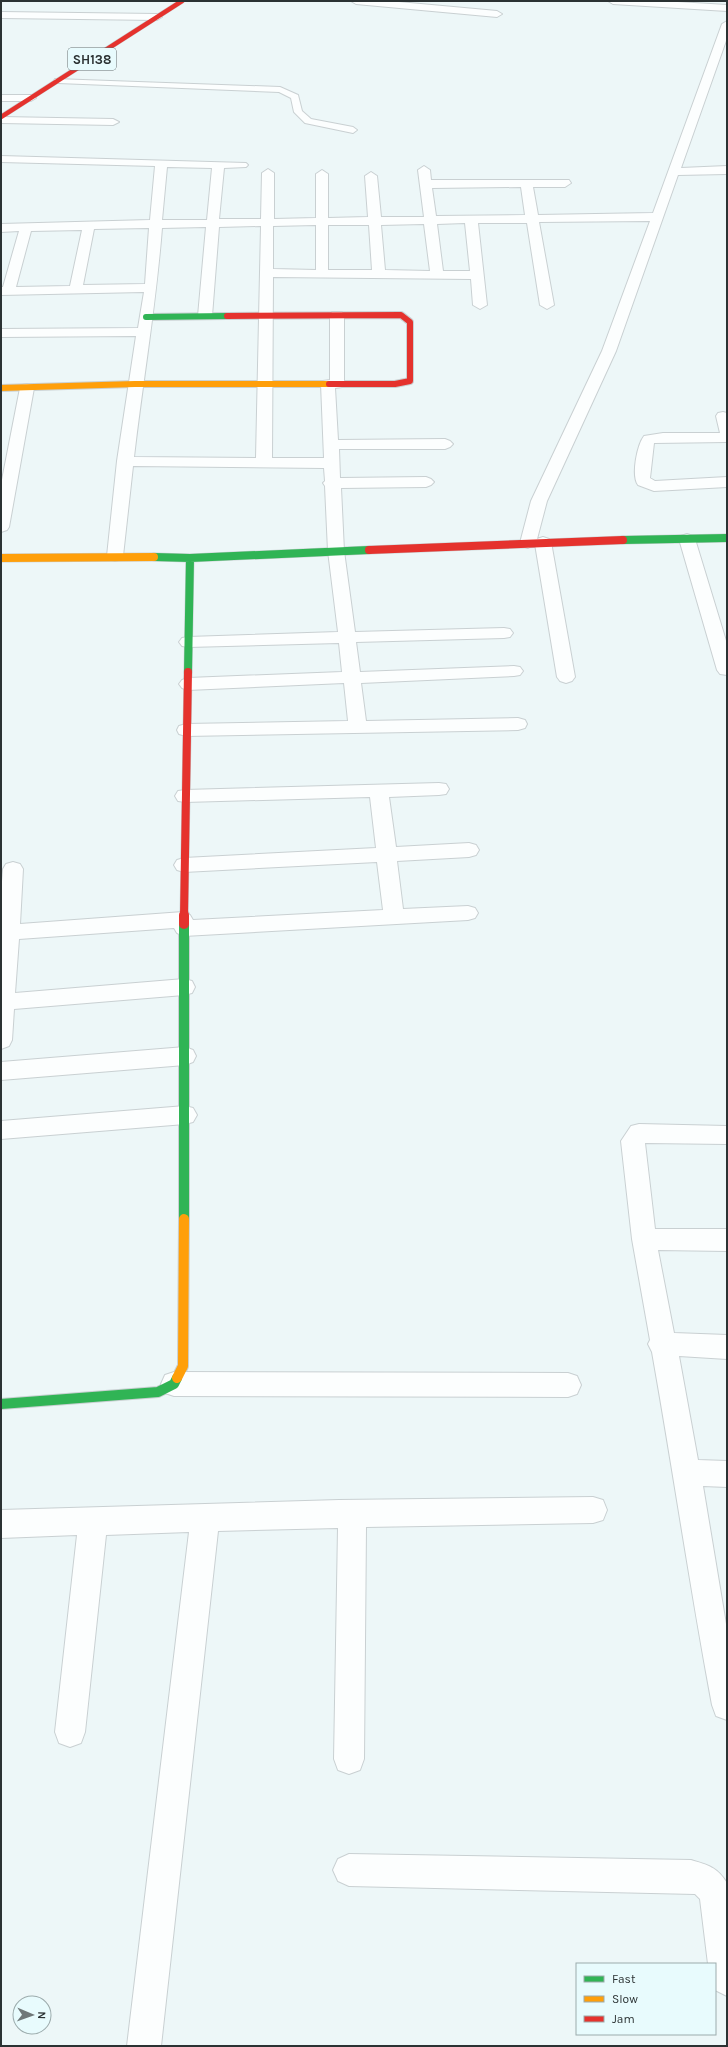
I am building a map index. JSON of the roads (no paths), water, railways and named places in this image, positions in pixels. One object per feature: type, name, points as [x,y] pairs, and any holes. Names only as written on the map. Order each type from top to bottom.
[{"type":"street","name":"SH138","points":[[1,117],[182,1]]},
{"type":"street","points":[[356,1],[497,14]]},
{"type":"street","points":[[613,1],[727,8]]},
{"type":"street","points":[[1,15],[158,17]]},
{"type":"street","points":[[566,677],[536,543],[539,501],[609,351],[727,24]]},
{"type":"street","points":[[1,98],[31,98]]},
{"type":"street","points":[[1,120],[113,122]]},
{"type":"street","points":[[1,159],[242,165]]},
{"type":"street","points":[[114,556],[135,384],[150,288],[161,163]]},
{"type":"street","points":[[205,316],[218,164]]},
{"type":"street","points":[[424,170],[437,274]]},
{"type":"street","points":[[673,172],[727,170]]},
{"type":"street","points":[[264,462],[268,173]]},
{"type":"street","points":[[322,174],[322,274]]},
{"type":"street","points":[[371,176],[379,274]]},
{"type":"street","points":[[426,184],[565,183]]},
{"type":"street","points":[[526,184],[548,305]]},
{"type":"street","points":[[1,228],[213,223],[657,218]]},
{"type":"street","points":[[471,220],[480,305]]},
{"type":"street","points":[[76,289],[89,225]]},
{"type":"street","points":[[26,227],[5,290],[150,288]]},
{"type":"street","points":[[267,273],[477,275]]},
{"type":"street","points":[[1,388],[135,384],[400,384],[410,381],[411,377],[410,322],[407,318],[393,314],[146,317]]},
{"type":"street","points":[[338,315],[332,384],[330,445],[331,483],[336,552],[358,727]]},
{"type":"street","points":[[1,333],[144,332]]},
{"type":"street","points":[[1,527],[27,388]]},
{"type":"street","points":[[722,416],[727,433]]},
{"type":"street","points":[[727,438],[655,437],[649,439],[646,444],[642,478],[643,482],[647,485],[654,486],[727,482]]},
{"type":"street","points":[[330,445],[445,444]]},
{"type":"street","points":[[125,462],[331,463]]},
{"type":"street","points":[[331,483],[426,482]]},
{"type":"street","points":[[1,558],[114,556],[190,558],[536,543],[727,538]]},
{"type":"street","points":[[687,539],[726,670]]},
{"type":"street","points":[[174,1384],[183,1366],[185,1115],[184,865],[190,558]]},
{"type":"street","points":[[188,642],[504,633]]},
{"type":"street","points":[[188,684],[514,671]]},
{"type":"street","points":[[186,730],[518,724]]},
{"type":"street","points":[[185,796],[439,789]]},
{"type":"street","points":[[379,791],[394,917]]},
{"type":"street","points":[[184,865],[469,850]]},
{"type":"street","points":[[1,1040],[2,1002],[13,869]]},
{"type":"street","points":[[8,932],[468,913]]},
{"type":"street","points":[[2,1002],[184,987]]},
{"type":"street","points":[[1,1071],[185,1056]]},
{"type":"street","points":[[1,1130],[185,1115]]},
{"type":"street","points":[[727,1135],[639,1133],[633,1141],[644,1239],[662,1344],[687,1473],[718,1618],[727,1705]]},
{"type":"street","points":[[644,1239],[727,1240]]},
{"type":"street","points":[[662,1344],[727,1347]]},
{"type":"street","points":[[1,1404],[158,1392],[174,1384],[568,1384]]},
{"type":"street","points":[[687,1473],[727,1474]]},
{"type":"street","points":[[1,1524],[352,1514],[593,1510]]},
{"type":"street","points":[[349,1759],[352,1514]]},
{"type":"street","points":[[144,2046],[205,1518]]},
{"type":"street","points":[[70,1732],[94,1521]]},
{"type":"street","points":[[349,1870],[691,1876],[706,1881],[715,1893],[727,1979]]},
{"type":"lane","points":[[58,81],[280,90],[295,97],[298,112],[308,121],[353,130]]}]
